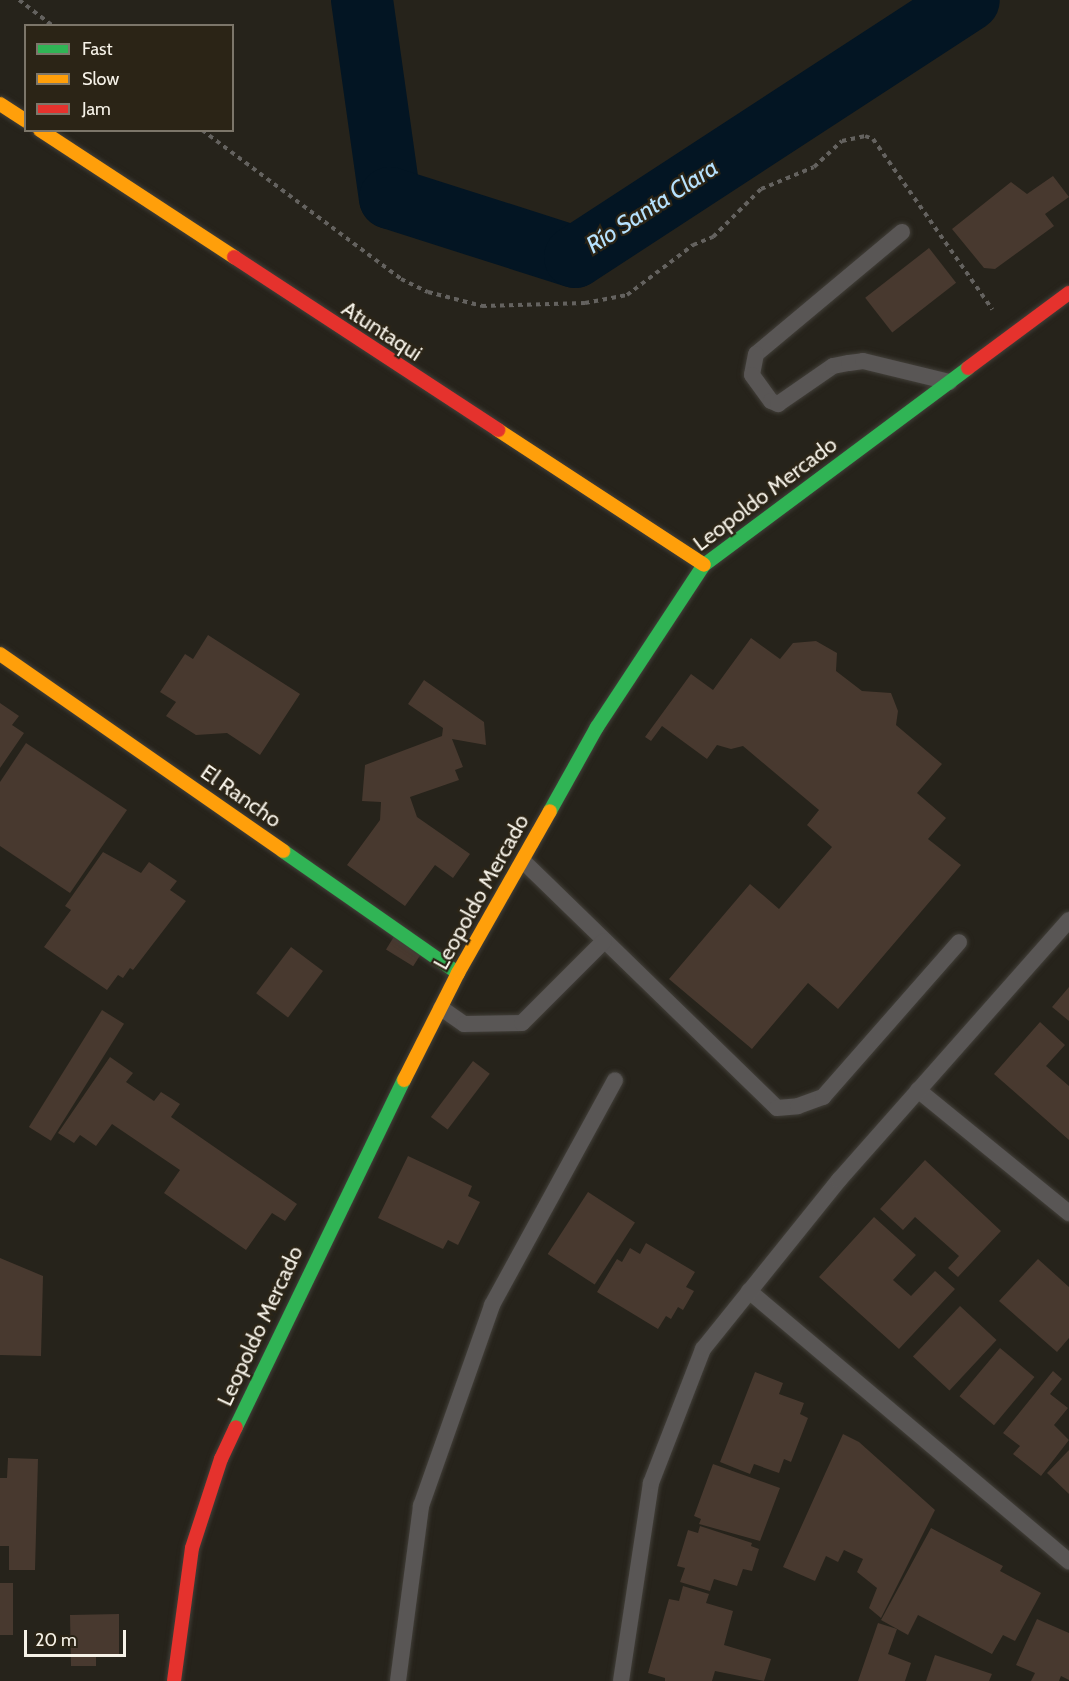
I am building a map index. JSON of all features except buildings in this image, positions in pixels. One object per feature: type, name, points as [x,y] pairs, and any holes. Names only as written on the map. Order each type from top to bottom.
[{"type":"street","points":[[0,104],[24,120]]},
{"type":"street","name":"Atuntaqui","points":[[43,132],[704,565]]},
{"type":"street","name":"Leopoldo Mercado","points":[[174,1681],[192,1548],[221,1459],[299,1291],[458,973],[597,727],[704,565],[1069,292]]},
{"type":"street","name":"El Rancho","points":[[0,654],[458,973]]},
{"type":"lane","points":[[902,232],[756,354],[752,375],[771,401],[778,405],[833,366],[849,363],[863,362],[950,382]]},
{"type":"lane","points":[[523,861],[777,1108],[798,1106],[823,1096],[959,942]]},
{"type":"lane","points":[[621,1681],[651,1483],[703,1349],[918,1090],[1069,920]]},
{"type":"lane","points":[[441,1008],[464,1024],[522,1023],[604,940]]},
{"type":"lane","points":[[398,1681],[421,1506],[492,1305],[615,1080]]},
{"type":"lane","points":[[918,1090],[1069,1213]]},
{"type":"lane","points":[[749,1291],[1069,1561]]},
{"type":"path","points":[[19,0],[50,24]]},
{"type":"path","points":[[205,132],[402,279],[428,292],[482,306],[585,303],[627,295],[693,245],[713,237],[761,189],[814,167],[842,141],[865,136],[873,139],[1012,336]]},
{"type":"waterway","name":"Río Santa Clara","points":[[362,0],[390,198],[575,257],[969,0]]},
{"type":"traffic: fast","points":[[550,811],[597,727],[704,565],[968,368]]},
{"type":"traffic: fast","points":[[283,851],[458,973]]},
{"type":"traffic: fast","points":[[236,1427],[404,1080]]},
{"type":"traffic: slow","points":[[0,104],[24,120]]},
{"type":"traffic: slow","points":[[43,132],[234,257]]},
{"type":"traffic: slow","points":[[498,430],[704,565]]},
{"type":"traffic: slow","points":[[0,654],[283,851]]},
{"type":"traffic: slow","points":[[404,1080],[458,973],[550,811]]},
{"type":"traffic: jam","points":[[234,257],[498,430]]},
{"type":"traffic: jam","points":[[968,368],[1069,293]]},
{"type":"traffic: jam","points":[[174,1681],[192,1548],[221,1459],[236,1427]]}]
